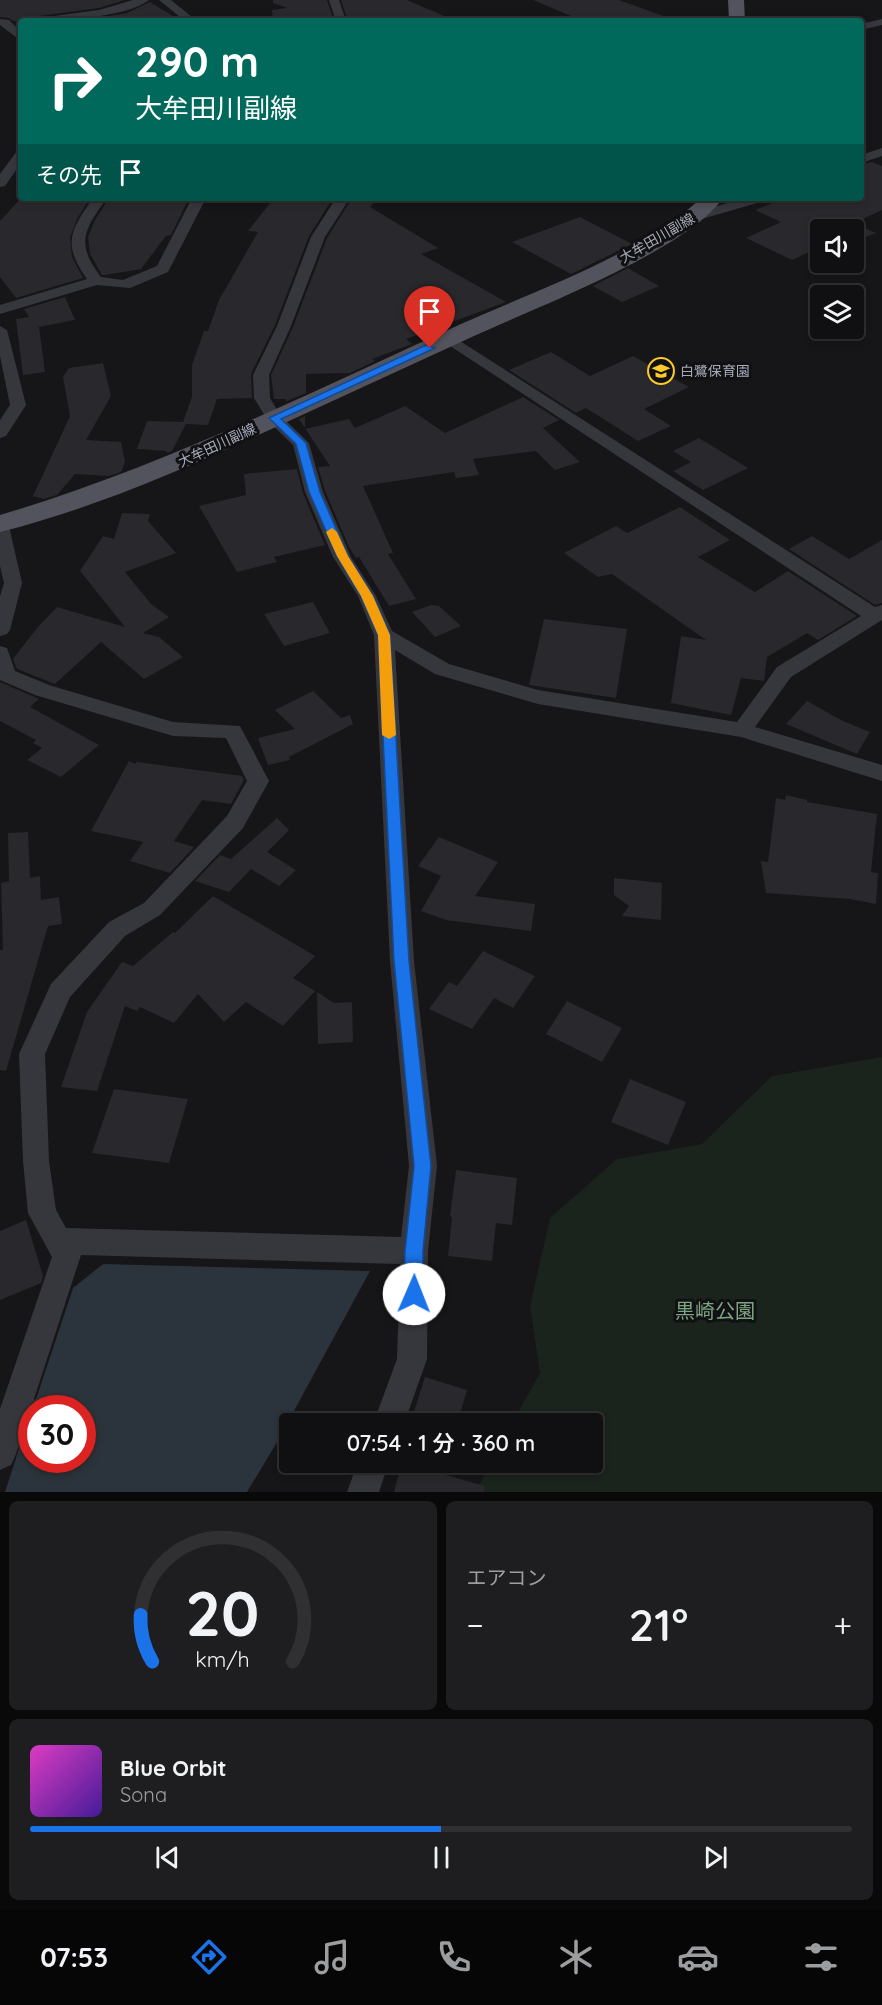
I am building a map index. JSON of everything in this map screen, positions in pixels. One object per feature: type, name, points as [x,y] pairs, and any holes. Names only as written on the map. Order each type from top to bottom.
[{"type":"main road","points":[[736,0],[737,18]]},
{"type":"main road","name":"大牟田川副線","points":[[0,525],[78,501],[163,470],[600,270],[655,242],[695,217],[710,201]]},
{"type":"street","points":[[62,18],[100,13],[144,0]]},
{"type":"street","points":[[164,0],[188,18]]},
{"type":"street","points":[[334,0],[340,18]]},
{"type":"street","points":[[100,13],[106,18]]},
{"type":"street","points":[[864,26],[882,22]]},
{"type":"street","points":[[4,23],[18,35]]},
{"type":"street","points":[[864,158],[882,152]]},
{"type":"street","points":[[0,183],[18,158]]},
{"type":"street","points":[[96,281],[81,262],[77,240],[78,228],[98,201]]},
{"type":"street","points":[[0,309],[96,281],[126,285],[163,269],[168,255],[197,201]]},
{"type":"street","points":[[341,201],[318,237],[284,326],[261,375],[262,398],[274,418],[301,443],[319,503],[342,556],[367,596],[384,635],[402,961],[423,1166],[414,1251],[412,1359],[392,1413]]},
{"type":"street","points":[[695,217],[749,201]]},
{"type":"street","points":[[0,330],[18,405],[0,433]]},
{"type":"street","points":[[449,339],[878,613],[784,672],[742,730]]},
{"type":"street","points":[[0,525],[13,582],[0,630]]},
{"type":"street","points":[[384,635],[442,669],[538,697],[742,730],[882,773]]},
{"type":"street","points":[[0,653],[6,675],[42,690],[173,729],[233,731],[258,781],[235,822],[152,909],[117,929],[60,991],[32,1054],[36,1161],[42,1213],[67,1256],[0,1454]]},
{"type":"street","points":[[59,1241],[414,1251]]},
{"type":"street","points":[[363,1492],[370,1473]]},
{"type":"green space","name":"黒崎公園","points":[[882,1057],[882,1492],[475,1492],[485,1473],[603,1473],[603,1413],[518,1413],[540,1373],[530,1306],[550,1218],[617,1159],[702,1144],[772,1076]]},
{"type":"shaded area","points":[[103,1264],[370,1271],[293,1413],[279,1413],[279,1438],[247,1492],[5,1492],[18,1452],[18,1473],[96,1473],[96,1395],[37,1395],[73,1288]]},
{"type":"building","points":[[0,0],[125,0],[99,8],[36,18],[18,18],[18,21],[0,17]]},
{"type":"building","points":[[273,0],[327,0],[333,18],[273,18],[272,10],[287,8],[273,3]]},
{"type":"building","points":[[341,0],[407,0],[449,18],[347,18]]},
{"type":"building","points":[[533,0],[619,0],[669,18],[576,18]]},
{"type":"building","points":[[150,2],[176,18],[96,18],[127,13]]},
{"type":"building","points":[[872,162],[882,166],[882,210],[863,219],[810,219],[810,252],[792,260],[746,238],[781,222],[755,210],[778,201],[864,201],[864,164]]},
{"type":"building","points":[[18,201],[88,201],[77,219],[70,238],[72,257],[83,278],[16,298],[0,277],[0,221]]},
{"type":"building","points":[[107,201],[188,201],[171,235],[166,236],[141,269],[102,275],[90,254],[88,237]]},
{"type":"building","points":[[272,201],[331,201],[309,236],[275,325],[251,374],[252,398],[217,399],[208,425],[186,424],[172,451],[167,453],[166,451],[137,449],[147,421],[183,422],[192,397],[192,365],[204,331],[208,331],[219,300],[258,232],[248,231]]},
{"type":"building","points":[[350,201],[375,201],[370,207],[438,248],[421,254],[506,302],[406,339],[412,344],[372,359],[375,361],[350,373],[306,374],[306,393],[287,401],[274,399],[271,375],[293,327],[327,238]]},
{"type":"building","points":[[580,217],[632,244],[571,274],[512,242]]},
{"type":"building","points":[[864,228],[876,233],[864,238]]},
{"type":"building","points":[[628,268],[659,286],[622,302],[593,286]]},
{"type":"building","points":[[65,297],[75,320],[39,327],[45,372],[23,375],[16,319],[29,317],[24,309]]},
{"type":"building","points":[[551,352],[590,376],[633,356],[689,387],[644,409],[671,426],[638,441],[586,408],[576,413],[509,370]]},
{"type":"building","points":[[103,363],[111,396],[86,440],[121,442],[125,462],[121,472],[109,476],[75,474],[57,495],[44,499],[33,496],[70,416],[63,377],[69,368]]},
{"type":"building","points":[[523,397],[559,420],[543,428],[580,462],[555,470],[536,451],[473,459],[479,475],[456,478],[454,472],[363,486],[393,553],[388,554],[416,599],[389,606],[359,557],[356,558],[349,547],[325,491],[318,467],[330,466],[306,429],[349,419],[355,428],[405,406],[445,433]]},
{"type":"building","points":[[305,416],[305,428],[299,419]]},
{"type":"building","points":[[699,438],[748,468],[703,490],[673,471],[691,462],[673,451]]},
{"type":"building","points":[[297,469],[303,493],[325,545],[274,557],[277,562],[237,572],[199,506],[246,495],[244,474]]},
{"type":"building","points":[[680,507],[730,540],[698,557],[755,592],[788,571],[857,616],[818,640],[807,633],[767,657],[764,681],[741,678],[731,715],[671,703],[681,636],[706,640],[612,574],[598,577],[564,553],[616,526],[627,533]]},
{"type":"building","points":[[122,513],[150,514],[148,521],[176,553],[125,572],[151,604],[169,617],[143,633],[159,637],[183,657],[144,679],[101,642],[55,684],[17,669],[13,659],[57,607],[125,627],[80,571],[103,536],[114,539]]},
{"type":"building","points":[[812,536],[849,559],[882,540],[882,603],[875,605],[789,549]]},
{"type":"building","points":[[313,602],[330,633],[284,646],[264,614]]},
{"type":"building","points":[[431,605],[439,606],[461,626],[435,637],[412,612]]},
{"type":"building","points":[[544,619],[627,629],[616,698],[529,685]]},
{"type":"building","points":[[0,682],[39,699],[30,707],[99,745],[61,777],[27,760],[42,748],[33,743],[36,740],[0,721]]},
{"type":"building","points":[[313,691],[341,718],[350,715],[353,724],[289,757],[290,760],[268,765],[258,738],[295,729],[275,710]]},
{"type":"building","points":[[807,701],[843,721],[870,732],[857,754],[786,724]]},
{"type":"building","points":[[129,761],[135,764],[137,762],[242,776],[244,780],[231,804],[202,800],[174,841],[194,847],[170,873],[130,861],[143,842],[91,831]]},
{"type":"building","points":[[786,795],[807,800],[807,802],[877,814],[871,872],[878,873],[876,904],[850,899],[766,893],[761,861],[768,862],[776,798],[785,800]]},
{"type":"building","points":[[277,818],[289,830],[267,852],[296,870],[279,886],[251,869],[229,892],[195,881],[220,855],[231,859]]},
{"type":"building","points":[[28,832],[30,878],[40,876],[41,900],[59,897],[62,924],[48,926],[6,1071],[0,1070],[0,950],[3,950],[1,883],[9,881],[8,833]]},
{"type":"building","points":[[439,837],[498,862],[475,896],[535,904],[531,931],[446,920],[421,911],[441,876],[418,866]]},
{"type":"building","points":[[614,878],[662,883],[661,920],[622,916],[629,906],[614,895]]},
{"type":"building","points":[[213,896],[315,956],[293,978],[315,991],[283,1026],[246,1002],[224,1022],[198,994],[174,1023],[140,1007],[137,1011],[125,1006],[97,1091],[61,1087],[87,1012],[122,962],[133,966],[173,932],[175,933]]},
{"type":"building","points":[[483,951],[535,976],[513,1008],[494,998],[472,1029],[429,1009],[449,982],[457,986]]},
{"type":"building","points":[[317,992],[334,1003],[352,1002],[353,1042],[318,1044]]},
{"type":"building","points":[[567,1001],[622,1028],[602,1062],[546,1034]]},
{"type":"building","points":[[630,1079],[686,1102],[668,1145],[611,1122]]},
{"type":"building","points":[[114,1089],[188,1099],[169,1163],[92,1153]]},
{"type":"building","points":[[456,1170],[517,1178],[512,1225],[496,1223],[492,1261],[448,1256]]},
{"type":"building","points":[[26,1220],[43,1276],[41,1283],[0,1300],[0,1231]]},
{"type":"building","points":[[425,1377],[467,1390],[460,1413],[414,1413]]},
{"type":"building","points":[[399,1473],[442,1473],[485,1486],[484,1492],[394,1492]]},
{"type":"slow traffic","points":[[332,532],[342,556],[367,596],[384,635],[389,735]]},
{"type":"place","name":"白鷺保育園","points":[[661,371]]},
{"type":"route","points":[[414,1294],[414,1251],[423,1166],[402,961],[384,635],[367,596],[342,556],[314,492],[301,443],[274,418],[430,348]]}]
